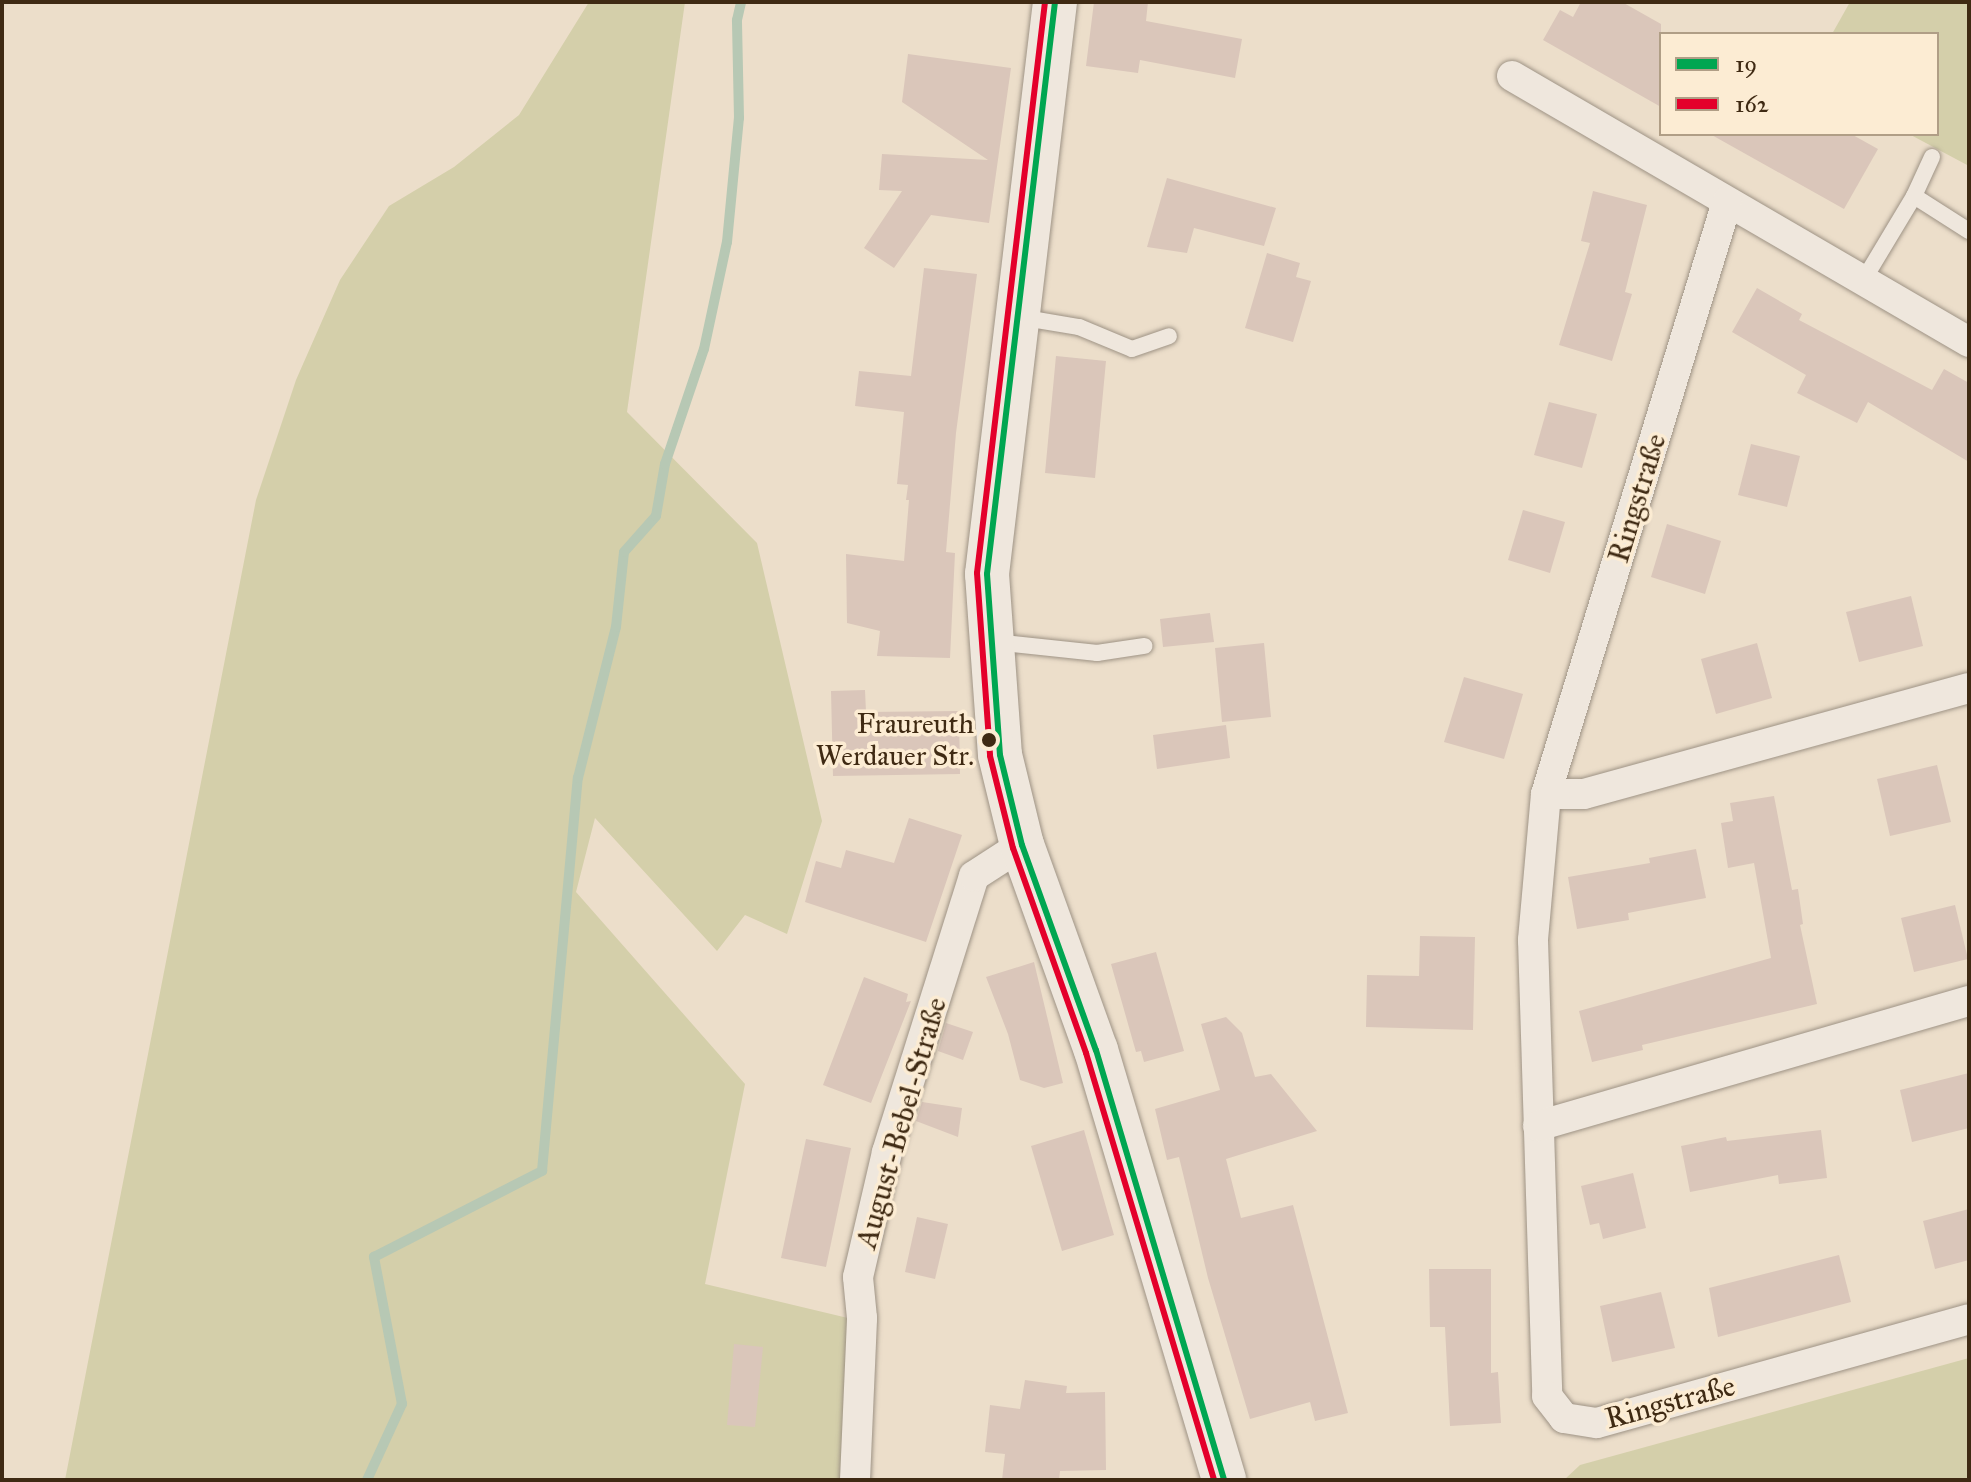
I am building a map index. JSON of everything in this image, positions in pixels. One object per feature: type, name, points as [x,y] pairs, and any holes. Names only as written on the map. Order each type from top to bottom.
[{"type":"main road","points":[[1055,2],[987,574],[1000,755],[1022,845],[1096,1050],[1224,1480]]},
{"type":"street","points":[[1512,76],[1969,342]]},
{"type":"street","name":"Ringstraße","points":[[1727,202],[1546,794],[1533,940],[1547,1396],[1564,1418],[1597,1423],[1969,1319]]},
{"type":"street","points":[[1546,794],[1584,794],[1969,688]]},
{"type":"street","name":"August-Bebel-Straße","points":[[855,1480],[862,1318],[858,1277],[887,1152],[974,876],[1022,845]]},
{"type":"street","points":[[1538,1126],[1969,1001]]},
{"type":"lane","points":[[1863,281],[1914,196],[1932,157]]},
{"type":"lane","points":[[1914,196],[1969,231]]},
{"type":"lane","points":[[1018,316],[1079,327],[1132,349],[1169,336]]},
{"type":"lane","points":[[992,642],[1097,653],[1144,646]]},
{"type":"shaded area","points":[[589,2],[685,2],[627,412],[757,543],[822,821],[787,934],[745,915],[717,951],[595,818],[576,892],[745,1084],[705,1284],[852,1319],[844,1480],[65,1480],[256,500],[296,380],[340,280],[389,206],[454,167],[519,115]]},
{"type":"shaded area","points":[[1850,2],[1969,2],[1969,166],[1913,136],[1939,136],[1939,32],[1833,32]]},
{"type":"shaded area","points":[[1969,1358],[1969,1480],[1564,1480],[1580,1465]]},
{"type":"building","points":[[1094,2],[1148,2],[1146,21],[1242,39],[1235,78],[1140,60],[1138,73],[1086,66]]},
{"type":"building","points":[[1581,2],[1622,2],[1661,24],[1659,106],[1543,40],[1560,10],[1573,17]]},
{"type":"building","points":[[908,54],[1011,68],[989,223],[931,215],[894,268],[864,248],[902,191],[879,190],[882,154],[988,160],[902,102]]},
{"type":"building","points":[[1714,136],[1855,136],[1878,149],[1844,209]]},
{"type":"building","points":[[1167,178],[1276,208],[1264,246],[1194,228],[1187,253],[1147,247]]},
{"type":"building","points":[[1593,191],[1647,205],[1625,292],[1632,294],[1612,361],[1559,345],[1590,243],[1581,241]]},
{"type":"building","points":[[1267,253],[1300,263],[1296,277],[1311,281],[1293,342],[1245,328]]},
{"type":"building","points":[[924,268],[977,274],[956,433],[946,552],[955,553],[950,658],[877,656],[880,631],[847,623],[846,554],[904,561],[908,485],[897,484],[904,412],[855,406],[859,371],[911,376]]},
{"type":"building","points":[[1757,288],[1802,314],[1799,320],[1932,390],[1944,369],[1969,383],[1969,462],[1868,402],[1857,423],[1797,393],[1806,375],[1732,332]]},
{"type":"building","points":[[1056,356],[1106,361],[1095,478],[1045,473]]},
{"type":"building","points":[[1549,402],[1597,414],[1582,468],[1534,455]]},
{"type":"building","points":[[1751,444],[1800,456],[1787,507],[1738,495]]},
{"type":"building","points":[[1523,510],[1565,522],[1550,573],[1508,560]]},
{"type":"building","points":[[1667,524],[1721,541],[1705,594],[1651,577]]},
{"type":"building","points":[[1911,596],[1923,646],[1859,662],[1846,612]]},
{"type":"building","points":[[1210,613],[1214,642],[1163,647],[1160,619]]},
{"type":"building","points":[[1264,643],[1271,717],[1222,722],[1215,648]]},
{"type":"building","points":[[1757,643],[1772,698],[1716,714],[1701,659]]},
{"type":"building","points":[[1464,677],[1523,694],[1504,759],[1444,742]]},
{"type":"building","points":[[865,690],[866,712],[959,711],[960,774],[833,776],[831,691]]},
{"type":"building","points":[[1226,725],[1230,758],[1157,769],[1153,735]]},
{"type":"building","points":[[1937,765],[1951,822],[1890,836],[1877,779]]},
{"type":"building","points":[[1774,796],[1792,890],[1798,889],[1803,924],[1800,925],[1817,1004],[1642,1045],[1643,1050],[1592,1062],[1579,1011],[1771,958],[1754,863],[1728,868],[1721,823],[1733,821],[1730,803]]},
{"type":"building","points":[[909,818],[962,835],[926,942],[805,902],[816,861],[841,868],[846,850],[894,863]]},
{"type":"building","points":[[1696,849],[1706,898],[1628,913],[1629,920],[1577,929],[1568,877],[1650,863],[1649,858]]},
{"type":"building","points":[[1955,905],[1968,959],[1914,972],[1901,918]]},
{"type":"building","points":[[1420,936],[1475,937],[1473,1030],[1366,1027],[1367,975],[1419,976]]},
{"type":"building","points":[[1156,952],[1184,1051],[1144,1062],[1141,1051],[1136,1052],[1111,964]]},
{"type":"building","points":[[1034,962],[1063,1083],[1044,1088],[1020,1080],[1008,1034],[986,977]]},
{"type":"building","points":[[864,977],[908,994],[906,1002],[911,1001],[871,1103],[823,1085]]},
{"type":"building","points":[[1226,1017],[1242,1033],[1255,1077],[1271,1074],[1317,1131],[1226,1159],[1241,1218],[1293,1205],[1348,1413],[1315,1421],[1310,1402],[1250,1419],[1208,1278],[1179,1157],[1167,1160],[1155,1109],[1220,1090],[1201,1024]]},
{"type":"building","points":[[946,1023],[973,1032],[963,1060],[938,1051]]},
{"type":"building","points":[[1969,1073],[1969,1128],[1912,1142],[1900,1090]]},
{"type":"building","points":[[922,1102],[962,1108],[958,1137],[916,1121]]},
{"type":"building","points":[[1084,1130],[1114,1235],[1062,1251],[1031,1146]]},
{"type":"building","points":[[1821,1130],[1827,1178],[1779,1184],[1778,1175],[1690,1192],[1681,1146],[1726,1137],[1727,1141]]},
{"type":"building","points":[[806,1139],[851,1148],[826,1267],[781,1258]]},
{"type":"building","points":[[1633,1173],[1646,1228],[1603,1239],[1599,1223],[1590,1225],[1581,1186]]},
{"type":"building","points":[[1969,1209],[1969,1260],[1935,1269],[1923,1221]]},
{"type":"building","points":[[917,1217],[948,1224],[935,1279],[905,1272]]},
{"type":"building","points":[[1839,1255],[1851,1302],[1718,1337],[1709,1288]]},
{"type":"building","points":[[1429,1269],[1491,1269],[1491,1373],[1498,1372],[1501,1423],[1450,1426],[1445,1327],[1430,1327]]},
{"type":"building","points":[[1661,1292],[1675,1348],[1612,1362],[1600,1306]]},
{"type":"building","points":[[734,1344],[763,1347],[755,1427],[727,1425]]},
{"type":"building","points":[[1025,1380],[1067,1386],[1066,1393],[1105,1392],[1106,1470],[1060,1471],[1059,1480],[1002,1480],[1005,1454],[985,1452],[990,1405],[1020,1409]]},
{"type":"waterway","points":[[367,1480],[402,1404],[374,1257],[542,1171],[578,778],[616,627],[624,552],[656,516],[665,464],[704,349],[727,242],[739,118],[737,20],[741,2]]},
{"type":"transit line","name":"162","points":[[1045,2],[977,573],[990,756],[1013,848],[1086,1053],[1214,1480]]},
{"type":"transit line","name":"19","points":[[1055,2],[987,574],[1000,755],[1022,845],[1096,1050],[1224,1480]]},
{"type":"place","name":"Fraureuth Werdauer Str.","points":[[989,740]]}]
